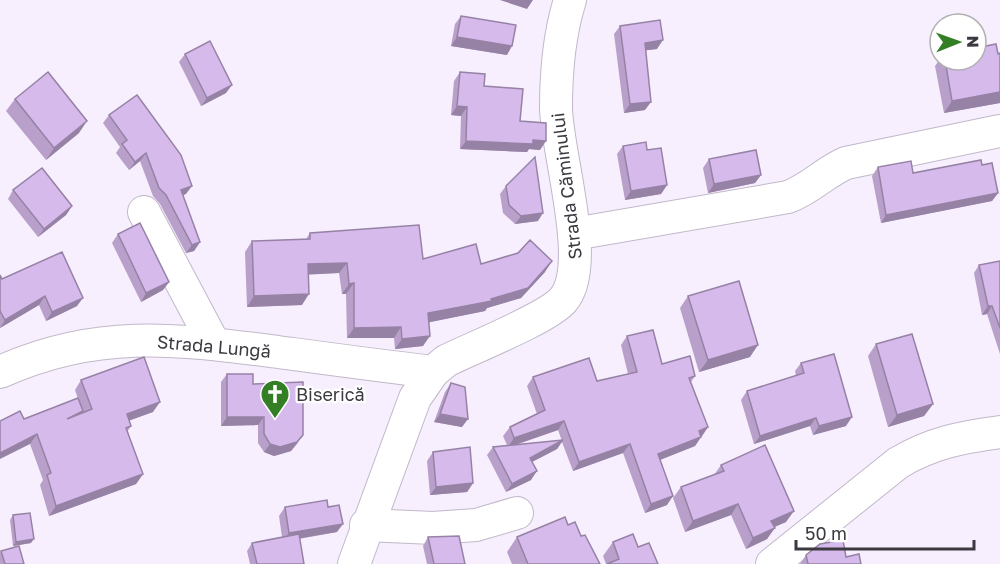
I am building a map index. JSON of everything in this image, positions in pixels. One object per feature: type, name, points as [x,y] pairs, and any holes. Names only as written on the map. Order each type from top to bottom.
[{"type":"street","name":"Strada Căminului","points":[[354,564],[366,525],[415,398],[433,372],[446,361],[550,311],[562,302],[570,291],[575,277],[574,234],[560,155],[556,109],[560,44],[570,0]]},
{"type":"street","points":[[574,234],[788,197],[810,187],[836,167],[846,163],[1000,131]]},
{"type":"street","points":[[144,212],[214,344]]},
{"type":"street","name":"Strada Lungă","points":[[0,372],[37,356],[80,345],[129,340],[214,344],[433,372]]},
{"type":"street","points":[[772,564],[883,475],[920,450],[943,442],[1000,432]]},
{"type":"street","points":[[366,525],[433,528],[476,525],[517,513]]},
{"type":"building","points":[[461,16],[516,25],[512,46],[457,37]]},
{"type":"building","points":[[660,20],[663,40],[645,43],[651,102],[630,104],[620,26]]},
{"type":"building","points":[[210,41],[232,85],[207,98],[185,54]]},
{"type":"building","points":[[996,44],[998,54],[1000,53],[1000,92],[952,101],[947,72],[988,72],[988,46]]},
{"type":"building","points":[[48,72],[87,121],[54,148],[15,99]]},
{"type":"building","points":[[460,72],[485,74],[484,86],[523,89],[520,121],[546,123],[546,141],[533,140],[533,144],[466,141],[467,107],[457,106]]},
{"type":"building","points":[[137,95],[181,155],[192,186],[181,190],[200,242],[192,245],[166,195],[159,188],[146,153],[135,162],[122,144],[127,140],[109,115]]},
{"type":"building","points":[[646,142],[647,150],[661,148],[667,185],[631,191],[623,146]]},
{"type":"building","points":[[756,150],[761,175],[714,184],[709,159]]},
{"type":"building","points":[[535,157],[543,213],[521,216],[509,205],[506,186]]},
{"type":"building","points":[[981,160],[982,165],[992,163],[998,193],[886,215],[878,167],[911,161],[913,173]]},
{"type":"building","points":[[42,168],[72,206],[44,229],[13,190]]},
{"type":"building","points":[[140,223],[169,282],[146,293],[118,234]]},
{"type":"building","points":[[419,225],[423,259],[476,244],[481,264],[518,253],[530,240],[552,261],[528,288],[491,299],[492,301],[428,313],[430,336],[402,339],[401,327],[354,328],[354,283],[349,284],[347,263],[308,264],[309,294],[254,296],[252,241],[310,239],[310,233]]},
{"type":"building","points":[[62,252],[83,298],[52,312],[45,296],[5,320],[0,311],[0,275],[2,279]]},
{"type":"building","points":[[1000,261],[1000,328],[992,306],[988,306],[979,265]]},
{"type":"building","points":[[739,281],[758,345],[708,360],[688,296]]},
{"type":"building","points":[[653,330],[662,364],[690,356],[695,376],[689,378],[708,427],[699,431],[701,437],[658,454],[673,496],[651,504],[630,444],[579,462],[564,421],[514,438],[510,427],[545,410],[533,377],[589,358],[597,381],[637,372],[627,336]]},
{"type":"building","points":[[912,334],[933,404],[897,415],[876,344]]},
{"type":"building","points":[[834,354],[852,417],[819,426],[816,418],[760,436],[747,391],[804,373],[801,363]]},
{"type":"building","points":[[144,357],[160,402],[127,414],[131,426],[126,428],[143,474],[56,506],[47,475],[51,473],[37,434],[0,453],[0,421],[20,411],[24,419],[78,398],[83,411],[67,419],[92,409],[81,380]]},
{"type":"building","points":[[227,374],[253,374],[253,384],[303,382],[303,435],[297,442],[280,447],[270,444],[264,434],[264,417],[227,417]]},
{"type":"building","points":[[451,383],[465,387],[468,419],[440,414]]},
{"type":"building","points":[[563,440],[530,458],[537,471],[512,484],[493,447]]},
{"type":"building","points":[[765,445],[794,511],[771,521],[775,528],[753,538],[738,504],[693,521],[681,487],[724,471],[721,465]]},
{"type":"building","points":[[470,447],[473,483],[436,487],[433,452]]},
{"type":"building","points":[[327,500],[328,507],[339,505],[343,524],[289,533],[285,507]]},
{"type":"building","points":[[30,513],[34,539],[16,542],[13,515]]},
{"type":"building","points":[[565,517],[568,525],[575,522],[581,536],[585,535],[600,564],[528,564],[517,537]]},
{"type":"building","points":[[299,534],[304,564],[257,564],[252,543]]},
{"type":"building","points":[[633,534],[638,547],[649,543],[658,564],[607,564],[619,559],[613,542]]},
{"type":"building","points":[[459,536],[465,564],[434,564],[428,537]]},
{"type":"building","points":[[843,540],[846,557],[859,554],[861,564],[808,564],[806,555],[820,544]]},
{"type":"building","points":[[19,546],[24,564],[5,564],[1,551]]},
{"type":"place","name":"Biserică","points":[[275,420]]}]
